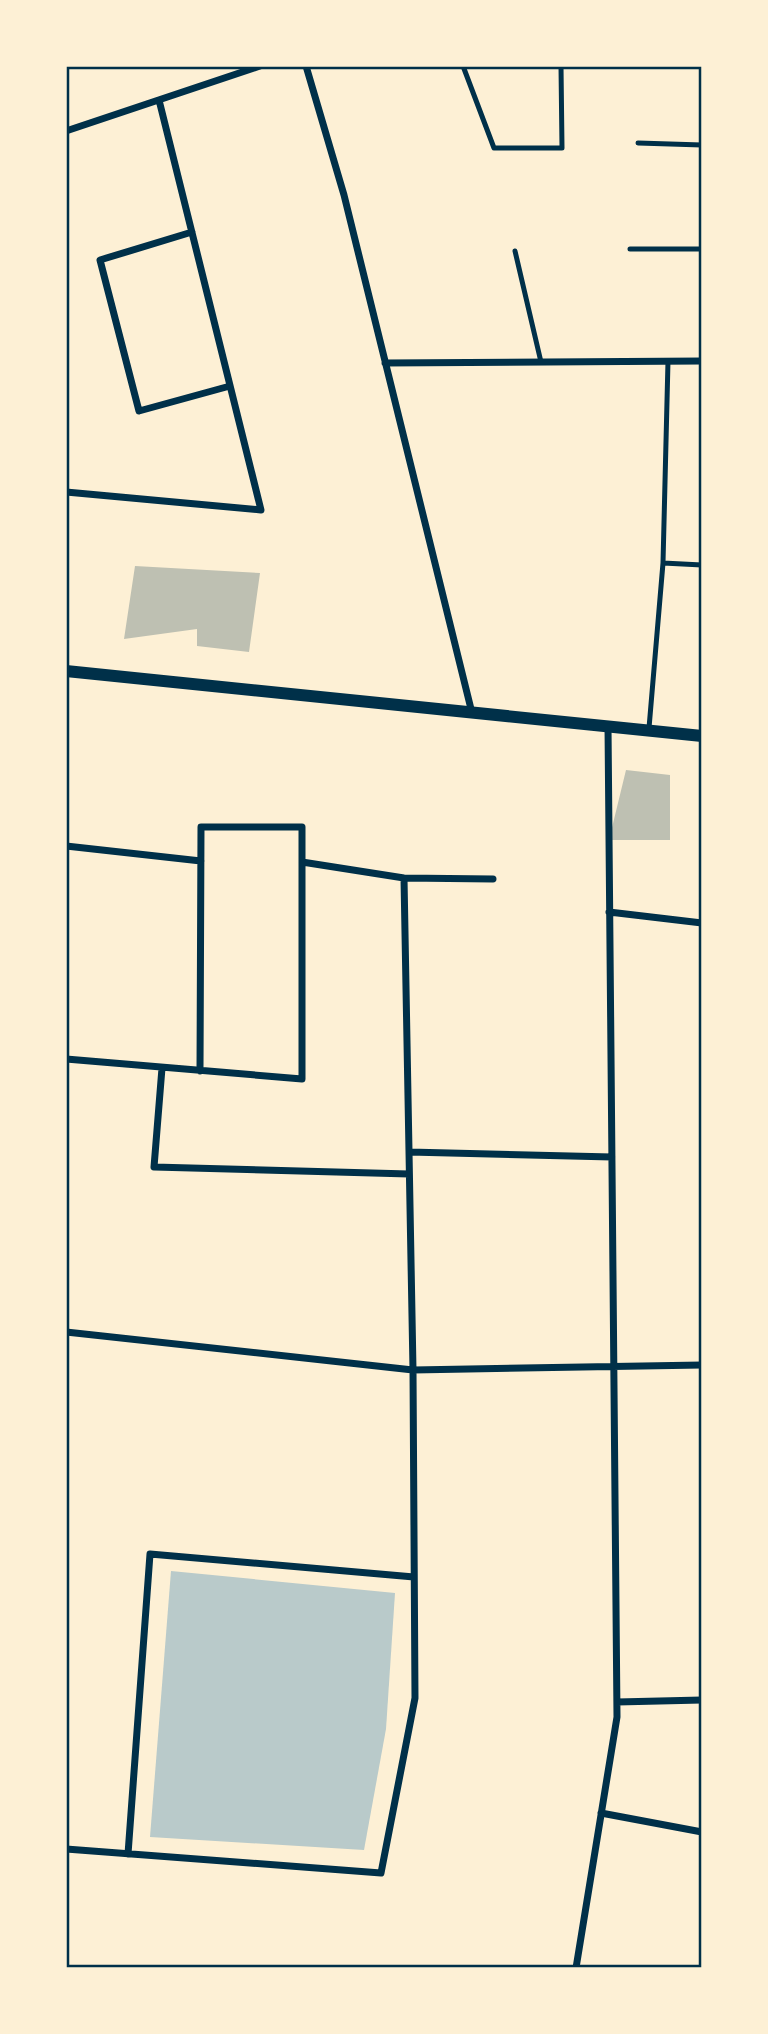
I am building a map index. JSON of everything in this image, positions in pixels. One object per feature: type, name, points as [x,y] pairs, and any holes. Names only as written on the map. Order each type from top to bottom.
[{"type":"street","points":[[66,131],[260,66]]},
{"type":"street","points":[[306,66],[344,195],[472,713]]},
{"type":"street","points":[[66,492],[261,510],[159,100]]},
{"type":"street","points":[[192,232],[100,260],[139,411],[230,386]]},
{"type":"street","points":[[385,363],[702,361]]},
{"type":"street","points":[[66,671],[702,736]]},
{"type":"street","points":[[576,1968],[617,1717],[608,726]]},
{"type":"street","points":[[66,1059],[162,1068],[200,1071],[302,1079],[303,827],[201,827],[200,1071]]},
{"type":"street","points":[[66,846],[201,861]]},
{"type":"street","points":[[302,862],[404,878],[493,879]]},
{"type":"street","points":[[66,1849],[381,1873],[415,1698],[413,1370],[404,878]]},
{"type":"street","points":[[610,912],[702,923]]},
{"type":"street","points":[[162,1068],[154,1167],[409,1174]]},
{"type":"street","points":[[409,1152],[612,1157]]},
{"type":"street","points":[[66,1332],[413,1370],[702,1365]]},
{"type":"street","points":[[128,1854],[150,1555],[414,1577]]},
{"type":"street","points":[[617,1702],[702,1700]]},
{"type":"street","points":[[601,1813],[702,1832]]},
{"type":"lane","points":[[463,66],[494,148],[562,148],[561,66]]},
{"type":"lane","points":[[638,143],[702,145]]},
{"type":"lane","points":[[629,249],[702,249]]},
{"type":"lane","points":[[515,251],[541,362]]},
{"type":"lane","points":[[649,731],[663,563],[668,361]]},
{"type":"lane","points":[[663,563],[702,565]]},
{"type":"shaded area","points":[[171,1571],[395,1593],[386,1729],[364,1850],[150,1837]]},
{"type":"building","points":[[135,566],[260,573],[249,652],[197,646],[197,629],[124,639]]},
{"type":"building","points":[[626,770],[670,775],[670,840],[609,840]]}]
